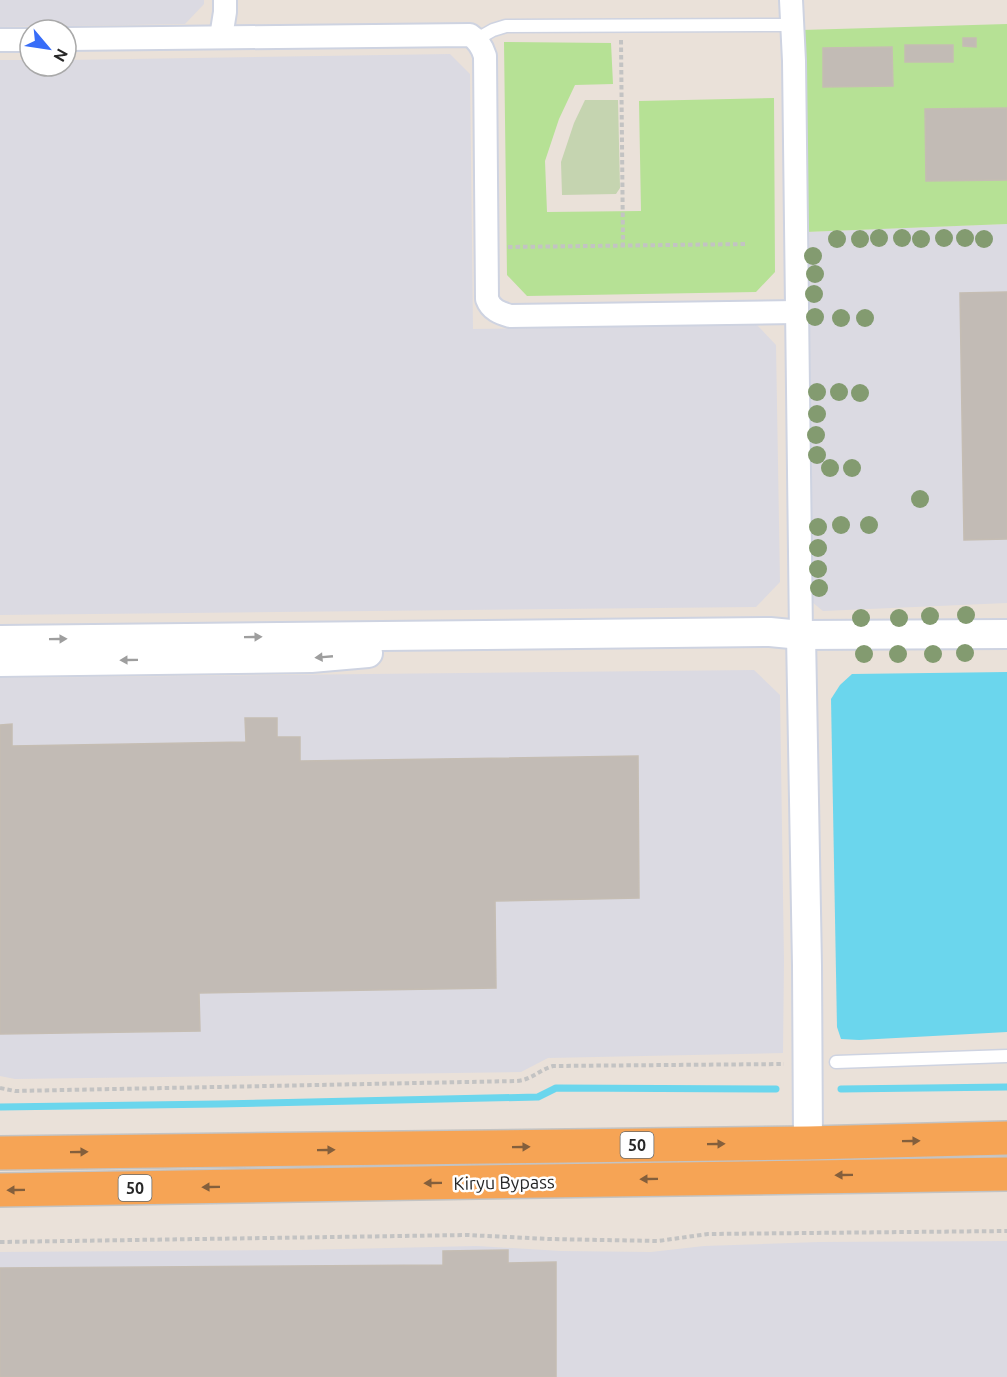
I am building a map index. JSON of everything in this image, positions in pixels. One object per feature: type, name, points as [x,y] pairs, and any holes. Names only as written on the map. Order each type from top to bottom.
[{"type":"highway","name":"Kiryu Bypass","points":[[0,1153],[808,1143],[1007,1138]]},
{"type":"highway","name":"Kiryu Bypass","points":[[0,1190],[1007,1174]]},
{"type":"street","points":[[221,38],[225,0]]},
{"type":"street","points":[[791,0],[794,62],[808,1143]]},
{"type":"street","points":[[78,39],[470,35],[477,39],[485,56],[487,299],[490,306],[510,316],[797,312]]},
{"type":"street","points":[[0,40],[18,40]]},
{"type":"street","points":[[0,640],[771,632],[801,635],[1007,634]]},
{"type":"street","points":[[0,662],[311,658],[424,648],[769,644],[801,635]]},
{"type":"lane","points":[[477,39],[506,26],[792,25]]},
{"type":"lane","points":[[836,1062],[1007,1056]]},
{"type":"path","points":[[621,25],[623,245]]},
{"type":"path","points":[[486,247],[748,244]]},
{"type":"path","points":[[0,1088],[15,1091],[525,1081],[543,1069],[553,1066],[788,1064]]},
{"type":"path","points":[[0,1242],[467,1235],[658,1241],[708,1233],[1007,1231]]},
{"type":"shaded area","points":[[0,0],[204,0],[204,4],[185,24],[78,26],[78,18],[18,18],[18,27],[0,27]]},
{"type":"shaded area","points":[[450,54],[470,74],[473,329],[757,325],[776,345],[780,582],[756,607],[0,615],[0,60],[18,60],[18,78],[78,78],[78,60]]},
{"type":"shaded area","points":[[1007,224],[1007,603],[823,611],[812,602],[805,232]]},
{"type":"shaded area","points":[[754,670],[780,695],[783,1053],[548,1058],[521,1072],[15,1079],[0,1076],[0,678]]},
{"type":"shaded area","points":[[1007,1241],[1007,1377],[0,1377],[0,1252],[477,1246],[561,1251],[651,1252],[704,1246],[819,1242]]},
{"type":"green space","points":[[1007,24],[1007,224],[805,232],[802,30]]},
{"type":"green space","points":[[504,42],[611,43],[613,84],[575,85],[559,119],[545,161],[547,212],[641,211],[639,101],[774,98],[775,272],[756,292],[527,296],[507,275]]},
{"type":"green space","points":[[585,100],[618,100],[620,188],[616,194],[562,195],[561,162],[574,123]]},
{"type":"water","points":[[1007,672],[1007,1032],[841,1039],[837,1027],[831,699],[840,685],[852,674]]},
{"type":"building","points":[[963,38],[976,38],[976,47],[963,46]]},
{"type":"building","points":[[905,45],[953,45],[953,62],[905,62]]},
{"type":"building","points":[[892,47],[893,86],[823,87],[823,48]]},
{"type":"building","points":[[1007,108],[1007,180],[926,181],[925,109]]},
{"type":"building","points":[[1007,292],[1007,539],[964,540],[960,293]]},
{"type":"building","points":[[245,718],[277,718],[277,737],[300,737],[300,761],[638,756],[639,898],[495,901],[496,988],[199,993],[200,1031],[0,1034],[0,725],[12,724],[12,746],[246,742]]},
{"type":"building","points":[[508,1250],[508,1263],[556,1262],[556,1377],[0,1377],[0,1268],[443,1265],[443,1251]]},
{"type":"waterway","points":[[841,1089],[1007,1087]]},
{"type":"waterway","points":[[0,1107],[538,1097],[556,1088],[776,1089]]}]
